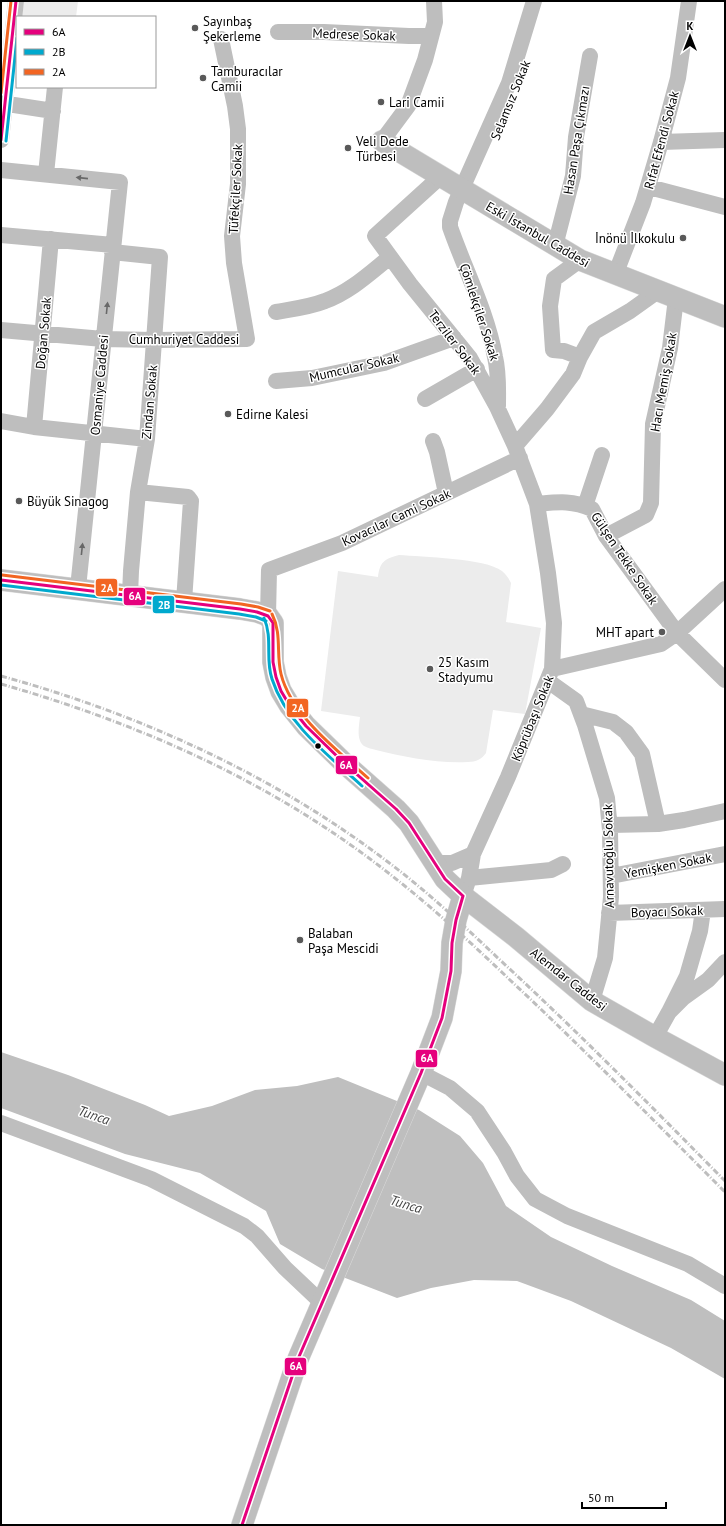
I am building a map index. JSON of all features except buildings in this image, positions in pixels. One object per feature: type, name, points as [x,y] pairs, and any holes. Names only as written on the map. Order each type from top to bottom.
[{"type":"main road","name":"Eski İstanbul Caddesi","points":[[382,141],[580,260],[725,317]]},
{"type":"main road","points":[[1,580],[184,601],[257,612],[268,616]]},
{"type":"main road","name":"Alemdar Caddesi","points":[[268,616],[273,623],[273,662],[276,676],[281,691],[290,706],[306,726],[396,809],[409,823],[445,879],[466,887],[516,936],[592,1001],[725,1075]]},
{"type":"main road","points":[[242,1525],[298,1359],[418,1079],[442,1018],[449,986],[453,936],[456,920],[466,887]]},
{"type":"street","points":[[1,140],[7,34],[16,1]]},
{"type":"street","points":[[382,141],[408,106],[425,60],[435,22],[434,1]]},
{"type":"street","name":"Selamsız Sokak","points":[[466,192],[509,83],[535,1]]},
{"type":"street","name":"Rıfat Efendi Sokak","points":[[615,275],[648,187],[661,142],[678,78],[689,1]]},
{"type":"street","name":"Medrese Sokak","points":[[278,32],[324,32],[431,36]]},
{"type":"street","name":"Tüfekçiler Sokak","points":[[221,39],[236,106],[238,129],[238,184],[232,236],[234,263],[247,339]]},
{"type":"street","name":"Hasan Paşa Çıkmazı","points":[[555,246],[573,176],[576,137],[590,56]]},
{"type":"street","points":[[1,170],[46,174],[55,88]]},
{"type":"street","points":[[3,104],[53,111]]},
{"type":"street","points":[[661,142],[725,140]]},
{"type":"street","name":"Osmaniye Caddesi","points":[[46,174],[120,182],[78,588]]},
{"type":"street","name":"Terziler Sokak","points":[[440,177],[375,236],[477,369],[498,407],[517,452]]},
{"type":"street","points":[[648,187],[725,207]]},
{"type":"street","name":"Çömlekçiler Sokak","points":[[466,192],[452,212],[450,227],[477,297],[495,356],[498,373],[498,407]]},
{"type":"street","points":[[1,235],[51,239],[113,249]]},
{"type":"street","name":"Doğan Sokak","points":[[34,427],[51,239]]},
{"type":"street","name":"Zindan Sokak","points":[[113,249],[160,257],[147,438],[138,492],[130,595]]},
{"type":"street","points":[[276,312],[326,301],[347,290],[390,257]]},
{"type":"street","points":[[580,260],[554,280],[550,306],[553,350],[564,351],[580,357]]},
{"type":"street","points":[[517,452],[573,374],[580,357],[594,332],[630,311],[667,295]]},
{"type":"street","name":"Hacı Memiş Sokak","points":[[606,536],[646,515],[651,503],[653,424],[670,348],[667,295]]},
{"type":"street","name":"Cumhuriyet Caddesi","points":[[1,330],[103,339],[247,339]]},
{"type":"street","name":"Mumcular Sokak","points":[[276,381],[312,378],[384,362],[454,338]]},
{"type":"street","points":[[425,399],[477,369]]},
{"type":"street","points":[[1,421],[34,427],[147,438]]},
{"type":"street","points":[[433,441],[437,452],[446,493]]},
{"type":"street","name":"Kovacılar Cami Sokak","points":[[268,616],[269,570],[342,543],[446,493],[517,452]]},
{"type":"street","name":"Köprübaşı Sokak","points":[[466,887],[473,854],[508,776],[550,675],[554,623],[537,504],[517,452]]},
{"type":"street","points":[[585,506],[602,455]]},
{"type":"street","points":[[138,492],[188,497],[191,501],[184,601]]},
{"type":"street","name":"Gülşen Tekke Sokak","points":[[537,504],[565,502],[579,503],[592,508],[606,536],[677,633],[725,680]]},
{"type":"street","points":[[550,675],[660,644],[677,633],[725,589]]},
{"type":"street","name":"Arnavutoğlu Sokak","points":[[550,675],[576,702],[607,798],[610,825],[611,876],[609,913],[605,958],[592,1001]]},
{"type":"street","points":[[581,714],[613,722],[626,732],[642,754],[658,824]]},
{"type":"street","points":[[610,825],[658,824],[725,811]]},
{"type":"street","points":[[434,863],[452,863],[473,854]]},
{"type":"street","name":"Yemişken Sokak","points":[[611,876],[725,854]]},
{"type":"street","points":[[466,887],[551,870],[563,864]]},
{"type":"street","name":"Boyacı Sokak","points":[[609,913],[725,909]]},
{"type":"street","points":[[655,1037],[688,976],[700,931],[703,910]]},
{"type":"street","points":[[669,1012],[683,998],[708,980],[725,962]]},
{"type":"street","points":[[418,1079],[450,1088],[477,1111],[504,1152],[517,1176],[535,1198],[567,1216],[688,1264],[725,1286]]},
{"type":"street","points":[[1,1123],[151,1179],[244,1226],[257,1236],[286,1268],[322,1303]]},
{"type":"shaded area","points":[[24,1],[78,1],[76,16],[22,16]]},
{"type":"shaded area","name":"25 Kasım Stadyumu","points":[[399,555],[482,563],[502,571],[511,583],[506,622],[541,628],[525,714],[493,710],[486,753],[483,757],[476,761],[434,761],[368,748],[361,743],[359,737],[360,717],[321,711],[338,571],[378,577],[380,568],[384,562]]},
{"type":"water","name":"Tunca","points":[[1,1052],[68,1075],[169,1116],[212,1106],[255,1090],[297,1086],[338,1077],[419,1110],[460,1136],[483,1163],[506,1206],[551,1237],[612,1266],[691,1300],[725,1321],[725,1379],[671,1348],[571,1301],[517,1281],[474,1280],[431,1288],[397,1298],[322,1269],[280,1244],[266,1211],[200,1173],[125,1154],[1,1108]]},
{"type":"railway","points":[[1,676],[53,691],[104,709],[204,751],[252,775],[299,802],[344,831],[403,873],[432,897],[586,1041],[725,1181]]},
{"type":"railway","points":[[1,684],[95,714],[186,751],[273,795],[355,848],[416,895],[473,945],[538,1006],[725,1192]]},
{"type":"transit line","name":"2A","points":[[1,93],[11,1]]},
{"type":"transit line","name":"6A","points":[[1,140],[16,1]]},
{"type":"transit line","name":"2B","points":[[6,141],[16,47]]},
{"type":"transit line","name":"2A","points":[[2,575],[241,604],[270,611]]},
{"type":"transit line","name":"6A","points":[[1,580],[240,609],[257,612],[268,616]]},
{"type":"transit line","name":"2B","points":[[1,585],[239,614],[256,617],[266,621]]},
{"type":"transit line","name":"2A","points":[[272,614],[277,629],[281,674],[286,689],[305,718],[330,744],[368,778]]},
{"type":"transit line","name":"6A","points":[[268,616],[273,623],[273,662],[276,677],[281,691],[290,706],[306,726],[344,763],[396,809],[409,823],[445,879],[463,896]]},
{"type":"transit line","name":"2B","points":[[264,618],[267,626],[269,641],[270,671],[278,695],[298,724],[322,750],[362,786]]},
{"type":"transit line","name":"6A","points":[[242,1525],[298,1359],[421,1073],[442,1018],[451,971],[452,943],[456,920],[463,896]]},
{"type":"place","name":"Sayınbaş Şekerleme","points":[[195,28]]},
{"type":"place","name":"Tamburacılar Camii","points":[[203,78]]},
{"type":"place","name":"Lari Camii","points":[[381,102]]},
{"type":"place","name":"Veli Dede Türbesi","points":[[348,148]]},
{"type":"place","name":"İnönü İlkokulu","points":[[683,238]]},
{"type":"place","name":"Edirne Kalesi","points":[[228,414]]},
{"type":"place","name":"Büyük Sinagog","points":[[19,501]]},
{"type":"place","name":"MHT apart","points":[[662,632]]},
{"type":"place","name":"25 Kasım Stadyumu","points":[[430,669]]},
{"type":"place","name":"Balaban Paşa Mescidi","points":[[300,940]]}]
